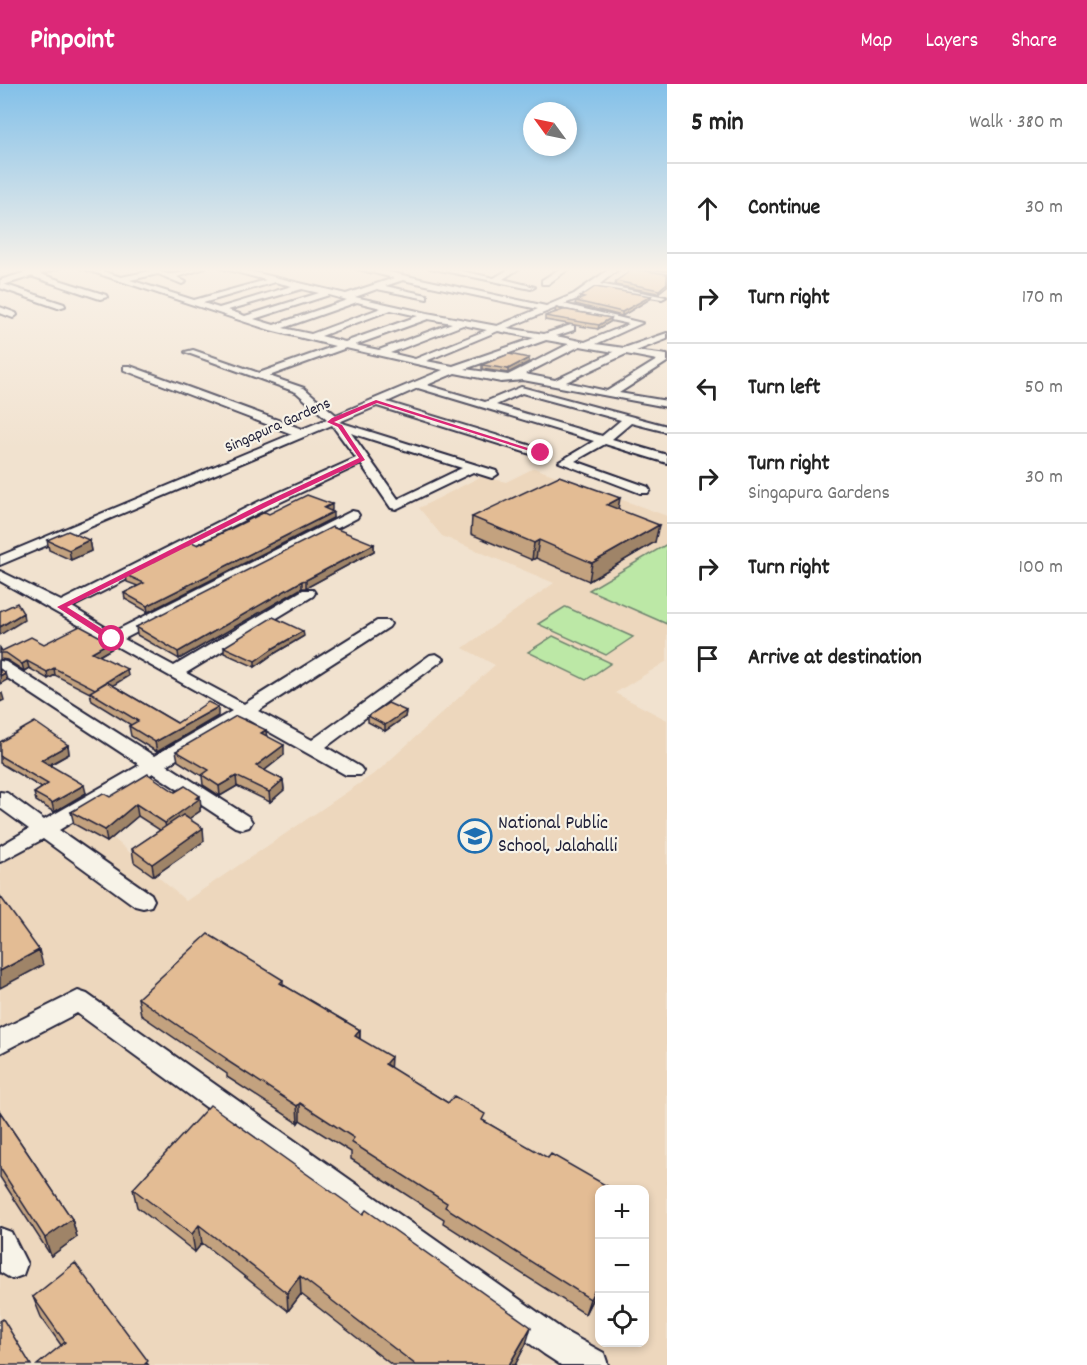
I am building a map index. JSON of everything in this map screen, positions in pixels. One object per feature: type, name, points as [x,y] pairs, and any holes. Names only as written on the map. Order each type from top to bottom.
[{"type":"street","points":[[273,328],[416,362],[508,380],[522,377],[664,401]]},
{"type":"street","points":[[311,337],[336,328]]},
{"type":"street","points":[[259,376],[395,328]]},
{"type":"street","points":[[381,353],[449,328]]},
{"type":"street","points":[[492,328],[666,359]]},
{"type":"street","points":[[416,362],[501,328]]},
{"type":"street","name":"Singapura Gardens","points":[[0,561],[335,422],[455,369],[571,328]]},
{"type":"street","points":[[508,380],[580,345],[625,328]]},
{"type":"street","points":[[555,384],[623,352],[667,336]]},
{"type":"street","points":[[190,352],[300,390],[335,422],[396,505],[472,468]]},
{"type":"street","points":[[609,393],[666,359]]},
{"type":"street","points":[[127,368],[304,434]]},
{"type":"street","points":[[417,385],[667,459]]},
{"type":"street","points":[[485,406],[521,390],[667,429]]},
{"type":"street","points":[[376,402],[541,453]]},
{"type":"street","points":[[629,419],[603,441],[564,462],[644,490]]},
{"type":"street","points":[[335,422],[492,474]]},
{"type":"street","points":[[61,607],[265,504],[363,459]]},
{"type":"street","points":[[112,639],[352,515]]},
{"type":"street","points":[[0,575],[354,771]]},
{"type":"street","points":[[174,673],[308,593]]},
{"type":"street","points":[[0,855],[245,711],[382,624]]},
{"type":"street","points":[[313,748],[436,659]]},
{"type":"street","points":[[0,666],[242,822]]},
{"type":"street","points":[[0,798],[41,830],[143,900]]},
{"type":"street","points":[[0,1042],[78,1001],[555,1343],[592,1365]]},
{"type":"shaded area","points":[[534,468],[667,516],[667,661],[615,693],[667,720],[667,1365],[0,1365],[0,865],[83,812],[186,901],[378,771],[495,665],[463,648],[554,583],[442,536],[419,508],[482,476],[506,482]]},
{"type":"green space","points":[[667,544],[667,624],[589,590]]},
{"type":"green space","points":[[565,607],[633,637],[606,655],[538,624]]},
{"type":"green space","points":[[553,636],[611,663],[586,680],[528,652]]},
{"type":"building","points":[[509,354],[529,358],[508,369],[482,365]]},
{"type":"building","points":[[559,476],[620,498],[607,505],[659,525],[592,563],[539,540],[534,543],[472,517]]},
{"type":"building","points":[[307,495],[332,504],[324,508],[333,512],[147,606],[124,593],[144,583],[126,575],[192,542],[198,545],[265,512],[269,514]]},
{"type":"building","points":[[332,527],[374,544],[302,581],[178,652],[136,627]]},
{"type":"building","points":[[68,531],[89,540],[69,550],[47,540]]},
{"type":"building","points":[[17,603],[23,613],[0,627],[0,611]]},
{"type":"building","points":[[273,617],[303,631],[255,661],[224,647]]},
{"type":"building","points":[[80,626],[110,642],[92,652],[127,669],[95,689],[54,668],[47,672],[27,661],[22,664],[6,653],[0,653],[0,648],[2,651],[31,637],[44,644]]},
{"type":"building","points":[[107,682],[177,723],[208,702],[218,707],[155,742],[129,726],[138,721],[90,692]]},
{"type":"building","points":[[388,703],[406,711],[385,725],[368,716]]},
{"type":"building","points":[[236,716],[266,730],[261,733],[284,745],[256,766],[283,780],[269,792],[236,776],[219,786],[202,775],[209,770],[176,751]]},
{"type":"building","points":[[35,722],[68,745],[41,760],[84,785],[52,803],[34,793],[48,784],[0,756],[0,742]]},
{"type":"building","points":[[148,774],[175,792],[185,786],[200,796],[196,798],[199,799],[165,823],[136,804],[105,830],[71,812],[103,793],[110,797]]},
{"type":"building","points":[[183,815],[203,828],[152,864],[132,849]]},
{"type":"building","points":[[0,896],[39,950],[0,971]]},
{"type":"building","points":[[208,934],[283,980],[280,983],[360,1030],[355,1036],[391,1057],[385,1064],[448,1103],[454,1096],[485,1114],[482,1120],[548,1158],[551,1154],[605,1185],[595,1185],[595,1289],[590,1299],[445,1207],[447,1203],[351,1142],[354,1138],[300,1103],[297,1106],[226,1060],[138,998]]},
{"type":"building","points":[[210,1105],[363,1214],[366,1210],[531,1327],[509,1365],[416,1365],[300,1276],[287,1293],[199,1225],[192,1234],[133,1189]]},
{"type":"building","points":[[0,1112],[72,1219],[45,1238],[0,1168]]},
{"type":"building","points":[[75,1263],[148,1361],[144,1365],[37,1365],[65,1342],[33,1297]]},
{"type":"building","points":[[3,1319],[31,1365],[0,1365],[0,1321]]},
{"type":"place","name":"National Public School, Jalahalli","points":[[475,836]]},
{"type":"route","points":[[112,639],[61,607],[265,504],[363,459],[340,426],[330,422],[334,419],[376,402],[541,453]]}]
